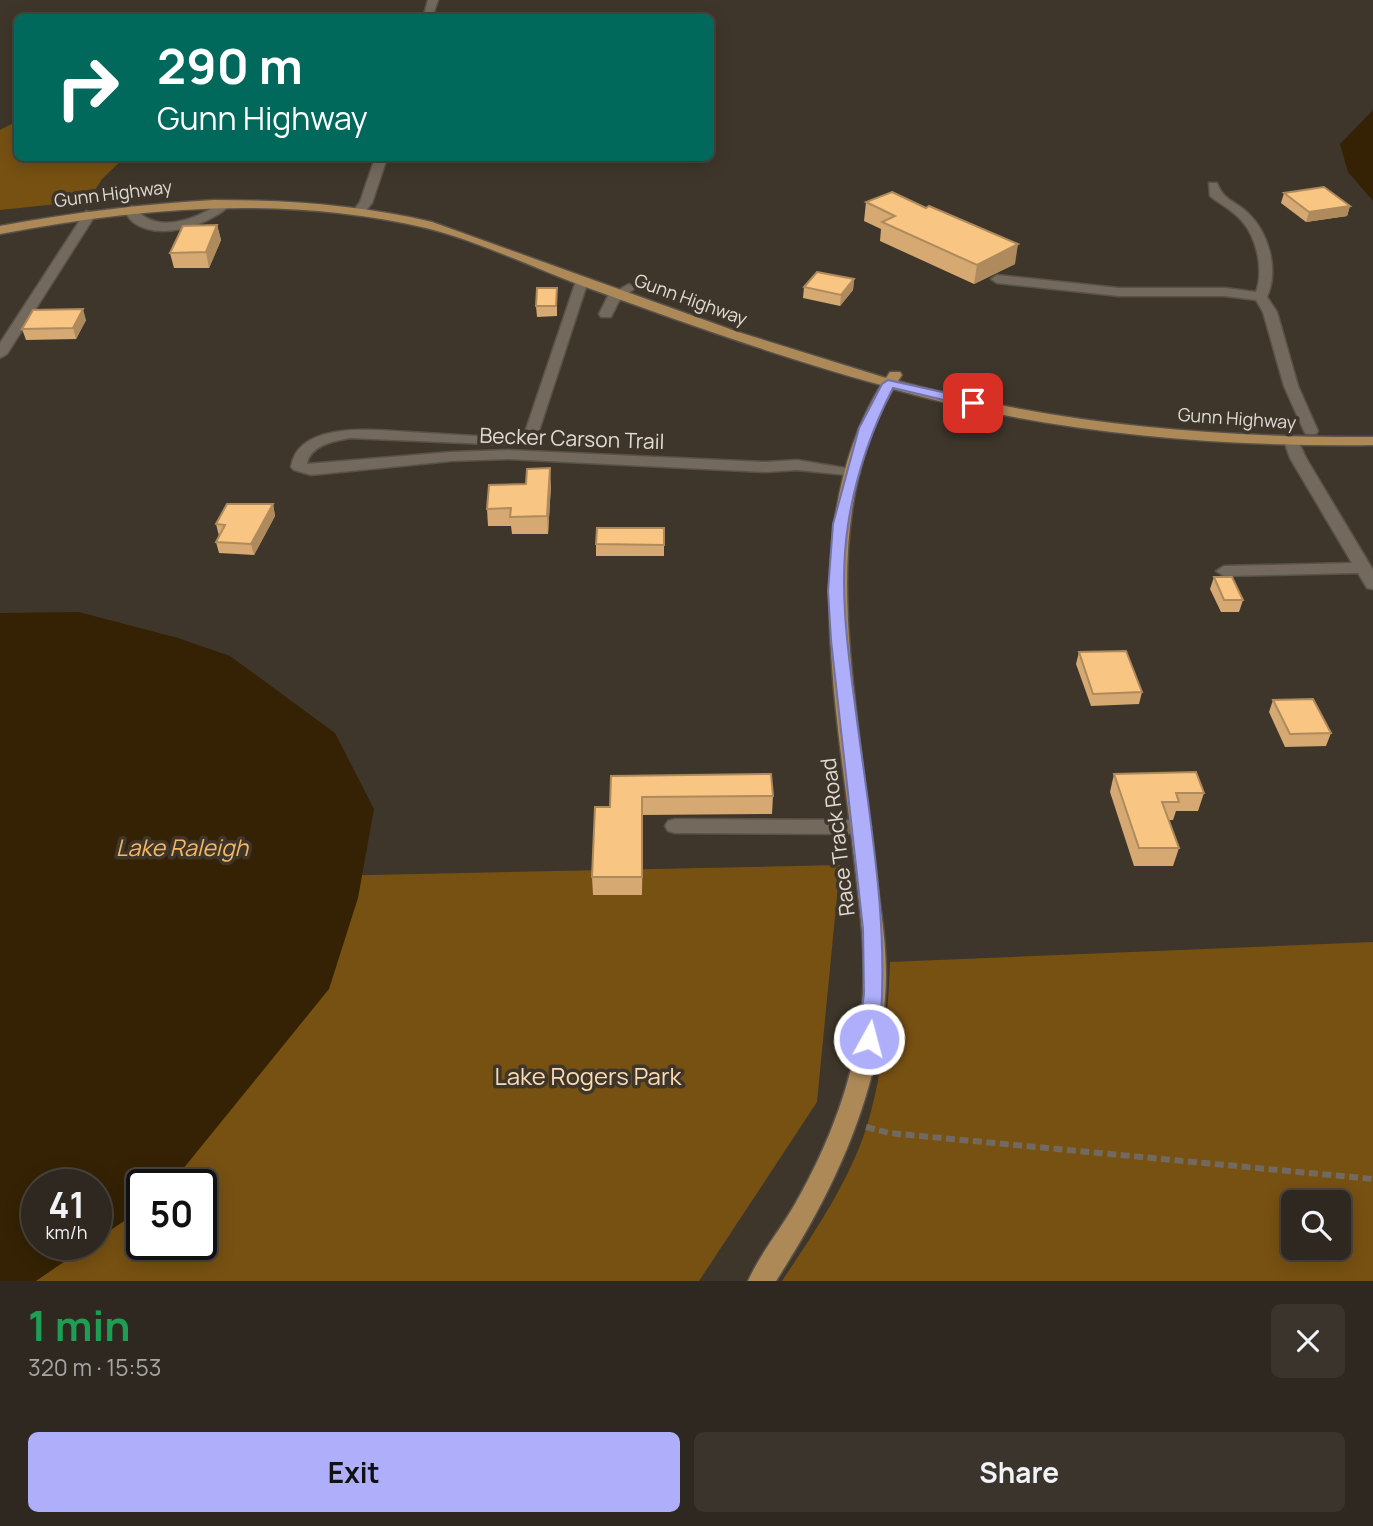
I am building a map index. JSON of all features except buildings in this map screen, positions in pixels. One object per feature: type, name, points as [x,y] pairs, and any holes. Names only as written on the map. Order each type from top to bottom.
[{"type":"main road","name":"Gunn Highway","points":[[0,230],[129,209],[225,204],[296,205],[359,212],[428,225],[485,242],[582,281],[624,291]]},
{"type":"main road","points":[[485,242],[538,257],[624,291],[788,342],[892,379],[1069,409],[1214,426],[1373,434]]},
{"type":"main road","name":"Gunn Highway","points":[[892,379],[985,405],[1092,423],[1175,433],[1291,441],[1373,441]]},
{"type":"main road","name":"Race Track Road","points":[[761,1281],[818,1190],[849,1122],[866,1055],[874,994],[873,929],[839,640],[836,591],[841,524],[852,472],[866,428],[892,379]]},
{"type":"street","points":[[359,212],[366,202],[380,161]]},
{"type":"street","points":[[1213,185],[1214,194],[1247,219],[1255,233],[1264,256],[1268,286],[1261,298]]},
{"type":"street","points":[[129,209],[136,221],[152,227],[209,217],[225,204]]},
{"type":"street","points":[[0,354],[90,214]]},
{"type":"street","points":[[998,279],[1119,292],[1225,292],[1261,298],[1270,312],[1291,386],[1311,431]]},
{"type":"street","name":"Becker Carson Trail","points":[[582,281],[529,443],[350,434],[327,438],[304,452],[298,459],[299,467],[311,470],[405,459],[471,455],[565,456],[766,467],[797,465],[852,472]]},
{"type":"street","points":[[606,314],[610,304],[624,291]]},
{"type":"street","points":[[1291,441],[1298,458],[1373,584]]},
{"type":"street","points":[[1224,570],[1363,568]]},
{"type":"street","points":[[676,827],[861,827]]},
{"type":"path","points":[[849,1122],[889,1133],[1373,1179]]},
{"type":"green space","points":[[14,123],[14,161],[121,161],[102,179],[92,195],[67,203],[0,210],[0,130]]},
{"type":"green space","name":"Lake Rogers Park","points":[[840,865],[817,1102],[699,1281],[0,1281],[0,883]]},
{"type":"green space","points":[[1373,942],[1373,1281],[782,1281],[841,1187],[859,1147],[877,1085],[888,1004],[890,962]]},
{"type":"water","points":[[1373,110],[1373,201],[1348,172],[1340,144]]},
{"type":"water","name":"Lake Raleigh","points":[[79,612],[178,638],[230,656],[335,733],[374,809],[358,898],[329,989],[183,1169],[126,1169],[126,1220],[112,1229],[112,1169],[21,1169],[21,1260],[67,1260],[36,1281],[0,1281],[0,613]]},
{"type":"route","points":[[869,1039],[874,994],[873,929],[839,640],[836,591],[841,524],[859,448],[888,384],[973,403]]}]
